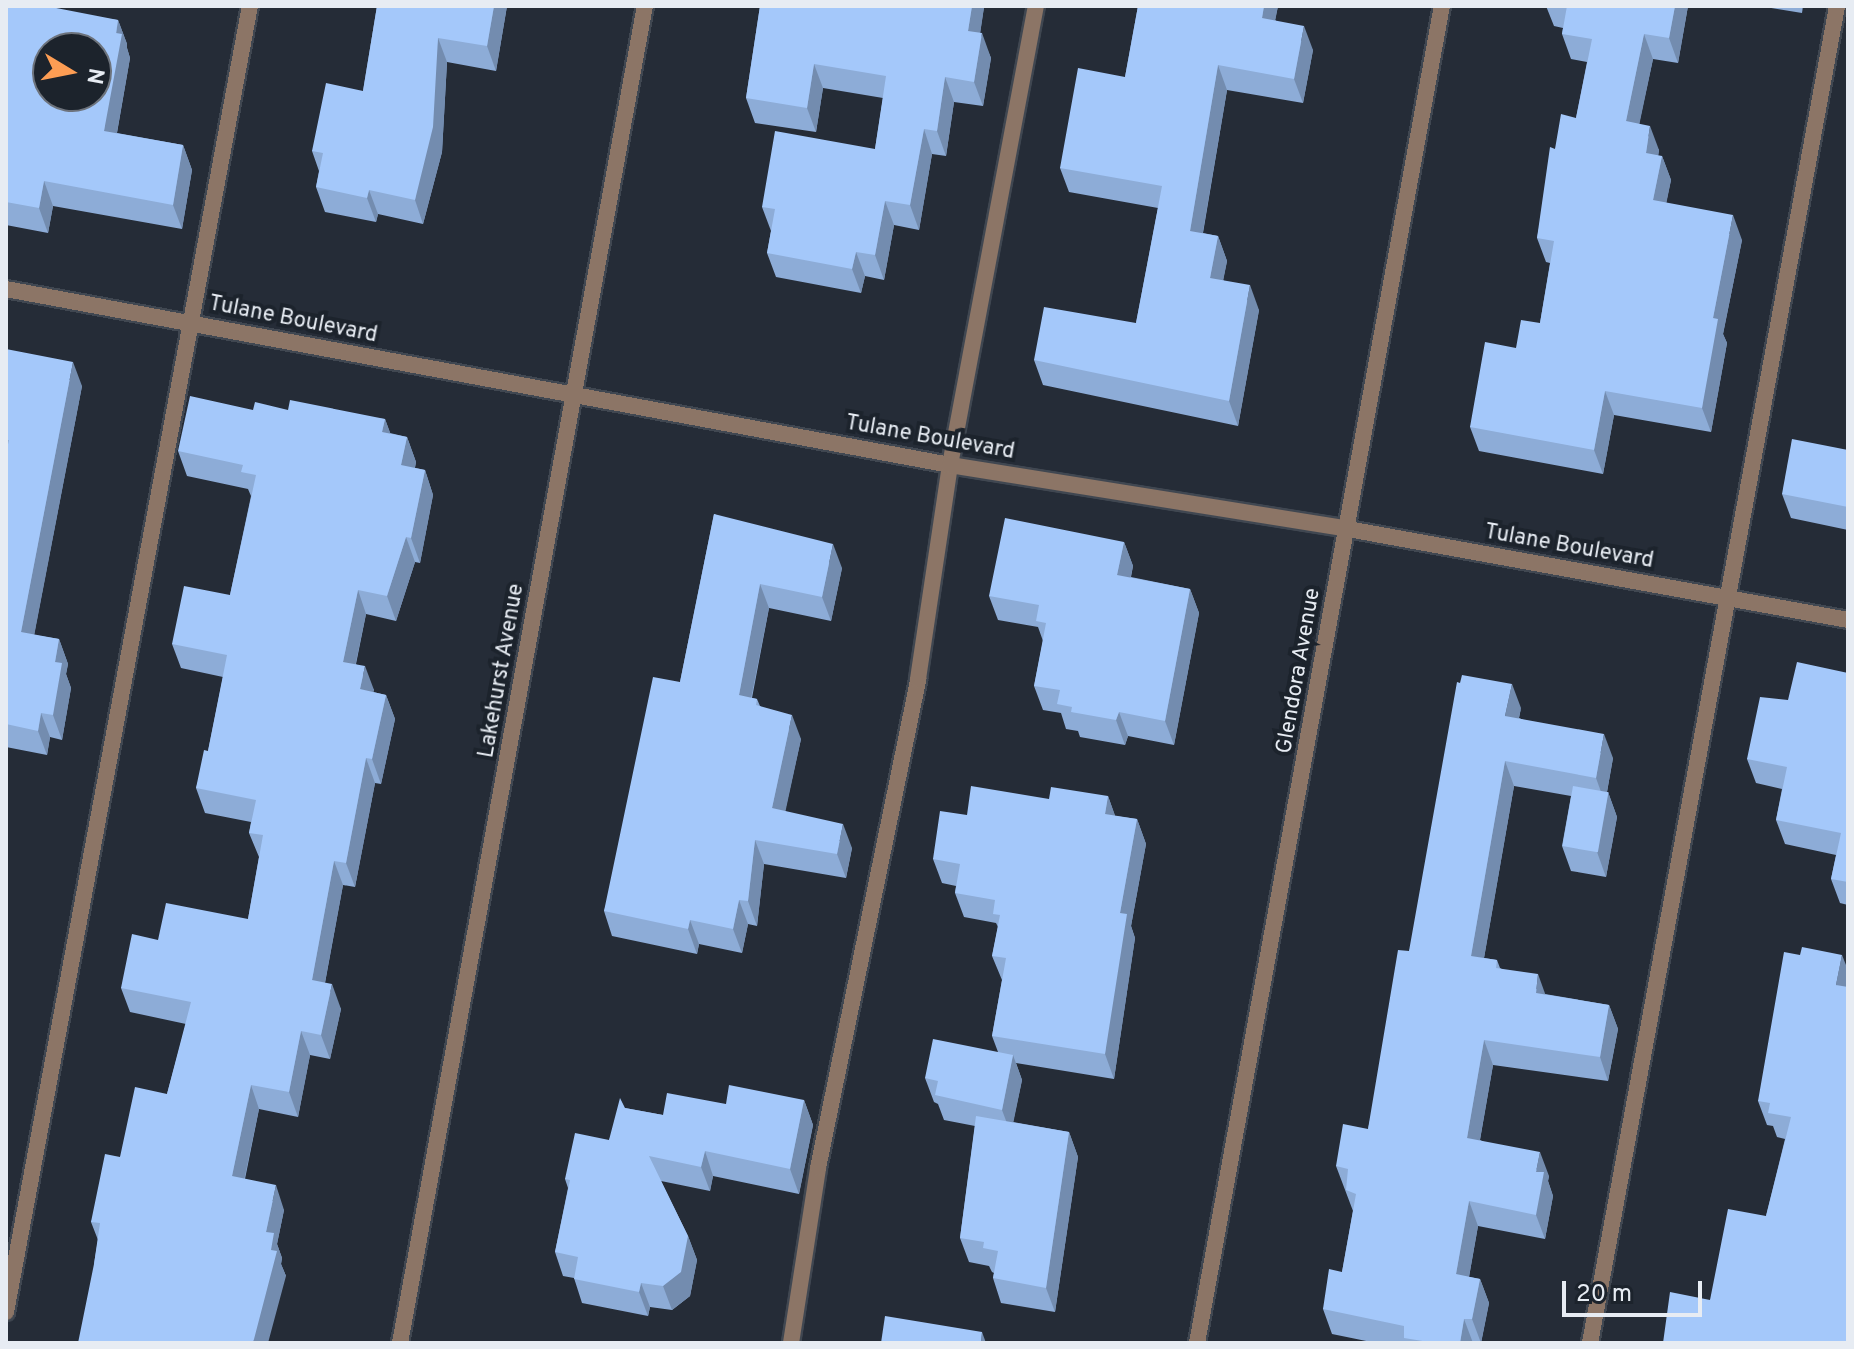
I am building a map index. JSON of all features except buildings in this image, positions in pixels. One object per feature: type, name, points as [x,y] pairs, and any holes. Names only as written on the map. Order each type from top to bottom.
[{"type":"street","points":[[6,1312],[250,6]]},
{"type":"street","name":"Lakehurst Avenue","points":[[400,1343],[645,6]]},
{"type":"street","points":[[791,1343],[818,1168],[918,679],[950,465],[1036,6]]},
{"type":"street","name":"Glendora Avenue","points":[[1197,1343],[1442,6]]},
{"type":"street","points":[[1590,1343],[1837,6]]},
{"type":"street","name":"Tulane Boulevard","points":[[6,289],[950,465],[1348,529],[1848,620]]}]
